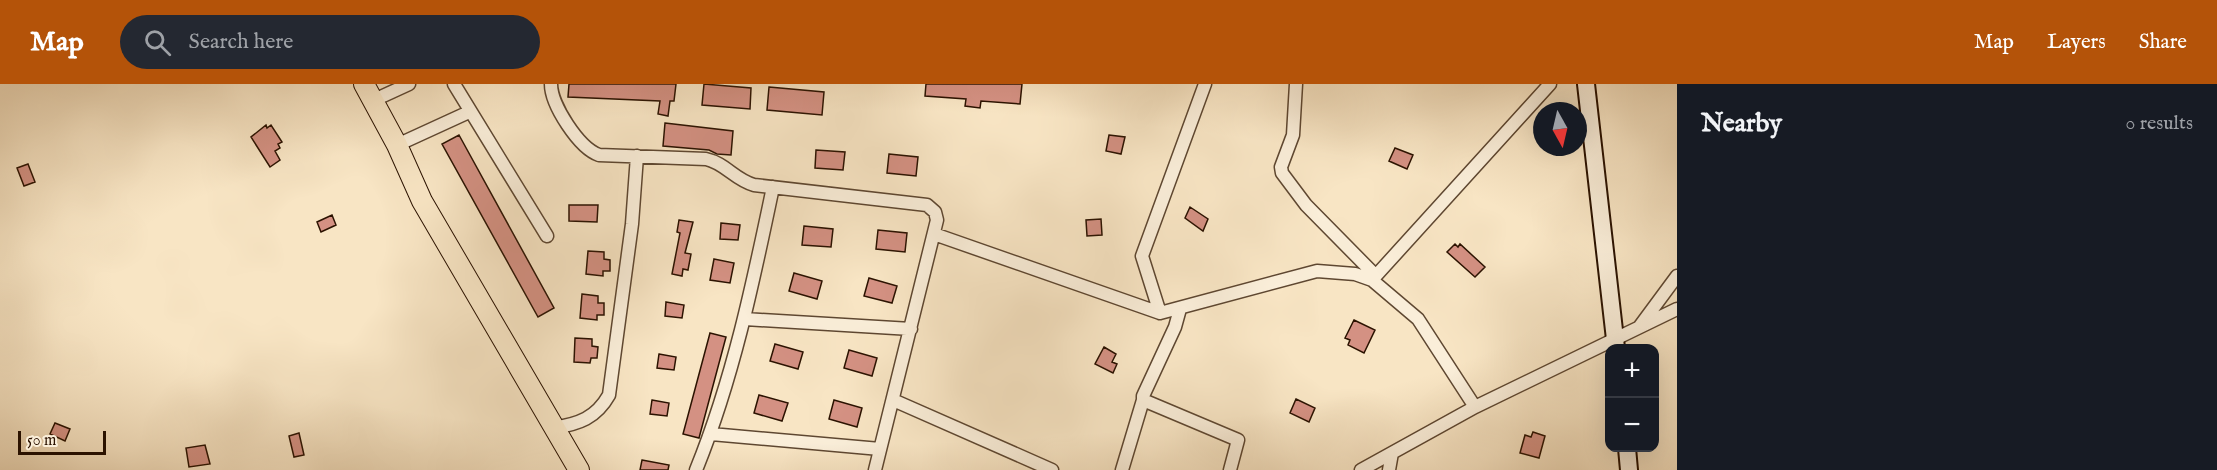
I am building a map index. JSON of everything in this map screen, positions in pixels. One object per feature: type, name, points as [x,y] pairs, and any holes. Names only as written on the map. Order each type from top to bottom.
[{"type":"main road","points":[[368,92],[397,145],[422,201],[579,470]]},
{"type":"street","points":[[368,92],[409,84]]},
{"type":"street","points":[[454,84],[469,112],[547,236]]},
{"type":"street","points":[[551,84],[551,94],[558,109],[588,151],[599,155],[706,159],[719,164],[746,183],[927,205],[937,216],[876,470]]},
{"type":"street","points":[[1160,313],[1142,256],[1205,84]]},
{"type":"street","points":[[1296,84],[1295,123],[1281,167],[1282,173],[1306,205],[1374,278],[1418,319],[1475,407]]},
{"type":"street","points":[[1374,278],[1550,84]]},
{"type":"street","points":[[1586,84],[1615,344],[1639,328],[1677,309]]},
{"type":"street","points":[[397,145],[469,112]]},
{"type":"street","points":[[553,428],[588,419],[601,408],[609,395],[632,224],[637,156]]},
{"type":"street","points":[[696,470],[711,434],[745,319],[773,187]]},
{"type":"street","points":[[934,234],[1160,313],[1317,271],[1374,278]]},
{"type":"street","points":[[1639,328],[1677,276]]},
{"type":"street","points":[[1122,470],[1143,396],[1175,327],[1180,309]]},
{"type":"street","points":[[745,319],[911,329]]},
{"type":"street","points":[[1361,470],[1475,407],[1605,348]]},
{"type":"street","points":[[893,400],[1052,470]]},
{"type":"street","points":[[1143,400],[1238,440],[1230,470]]},
{"type":"street","points":[[711,434],[880,449]]},
{"type":"street","points":[[1627,452],[1629,470]]},
{"type":"street","points":[[1389,470],[1392,453]]},
{"type":"building","points":[[569,84],[676,84],[674,101],[670,101],[668,116],[658,114],[660,101],[568,97]]},
{"type":"building","points":[[704,84],[751,88],[750,109],[702,105]]},
{"type":"building","points":[[926,84],[1022,84],[1020,104],[981,101],[980,108],[965,106],[966,99],[925,96]]},
{"type":"building","points":[[769,87],[824,92],[822,115],[767,110]]},
{"type":"building","points":[[665,123],[733,131],[731,155],[717,154],[709,150],[663,146]]},
{"type":"building","points":[[266,125],[267,128],[271,125],[282,142],[278,144],[280,148],[275,151],[280,160],[270,167],[251,137]]},
{"type":"building","points":[[459,135],[554,308],[538,317],[442,144]]},
{"type":"building","points":[[1109,135],[1125,137],[1121,154],[1106,151]]},
{"type":"building","points":[[1395,148],[1413,155],[1407,169],[1389,161]]},
{"type":"building","points":[[816,150],[845,152],[843,170],[815,168]]},
{"type":"building","points":[[889,154],[918,157],[916,176],[887,173]]},
{"type":"building","points":[[28,164],[35,182],[24,186],[17,168]]},
{"type":"building","points":[[569,205],[598,205],[597,222],[569,221]]},
{"type":"building","points":[[1190,207],[1208,219],[1203,231],[1185,218]]},
{"type":"building","points":[[332,215],[336,225],[321,232],[317,222]]},
{"type":"building","points":[[1101,219],[1102,235],[1087,236],[1086,220]]},
{"type":"building","points":[[679,220],[693,222],[685,253],[691,254],[688,270],[683,269],[682,276],[672,274],[680,233],[677,232]]},
{"type":"building","points":[[721,223],[740,225],[738,240],[720,239]]},
{"type":"building","points":[[804,226],[833,229],[831,247],[802,245]]},
{"type":"building","points":[[878,230],[907,233],[905,252],[876,249]]},
{"type":"building","points":[[1455,244],[1458,247],[1460,244],[1485,267],[1475,277],[1447,252]]},
{"type":"building","points":[[588,251],[604,252],[604,259],[610,260],[610,271],[603,271],[603,276],[586,274]]},
{"type":"building","points":[[714,259],[734,263],[730,283],[710,280]]},
{"type":"building","points":[[794,273],[822,281],[817,299],[789,291]]},
{"type":"building","points":[[869,278],[897,286],[892,303],[864,296]]},
{"type":"building","points":[[582,294],[598,296],[598,303],[604,303],[604,315],[597,315],[597,320],[580,318]]},
{"type":"building","points":[[666,302],[684,305],[682,318],[665,316]]},
{"type":"building","points":[[1354,320],[1375,330],[1364,353],[1348,345],[1350,340],[1345,338]]},
{"type":"building","points":[[710,333],[726,337],[699,438],[683,434]]},
{"type":"building","points":[[575,338],[592,339],[592,346],[598,347],[597,358],[591,358],[590,363],[574,362]]},
{"type":"building","points":[[775,344],[803,352],[798,369],[770,361]]},
{"type":"building","points":[[1104,347],[1116,354],[1112,362],[1117,364],[1113,373],[1095,364]]},
{"type":"building","points":[[849,350],[877,358],[872,376],[844,368]]},
{"type":"building","points":[[659,354],[676,357],[674,370],[657,368]]},
{"type":"building","points":[[759,395],[788,403],[782,421],[754,413]]},
{"type":"building","points":[[1296,399],[1315,408],[1309,422],[1290,413]]},
{"type":"building","points":[[652,400],[669,403],[667,416],[650,414]]},
{"type":"building","points":[[834,400],[862,408],[857,427],[829,419]]},
{"type":"building","points":[[55,423],[70,429],[65,441],[50,434]]},
{"type":"building","points":[[1533,432],[1545,436],[1539,458],[1520,453],[1525,435],[1531,437]]},
{"type":"building","points":[[299,433],[304,455],[294,457],[289,436]]},
{"type":"building","points":[[205,445],[210,464],[189,467],[186,448]]},
{"type":"building","points":[[642,460],[669,465],[668,470],[640,470]]}]
